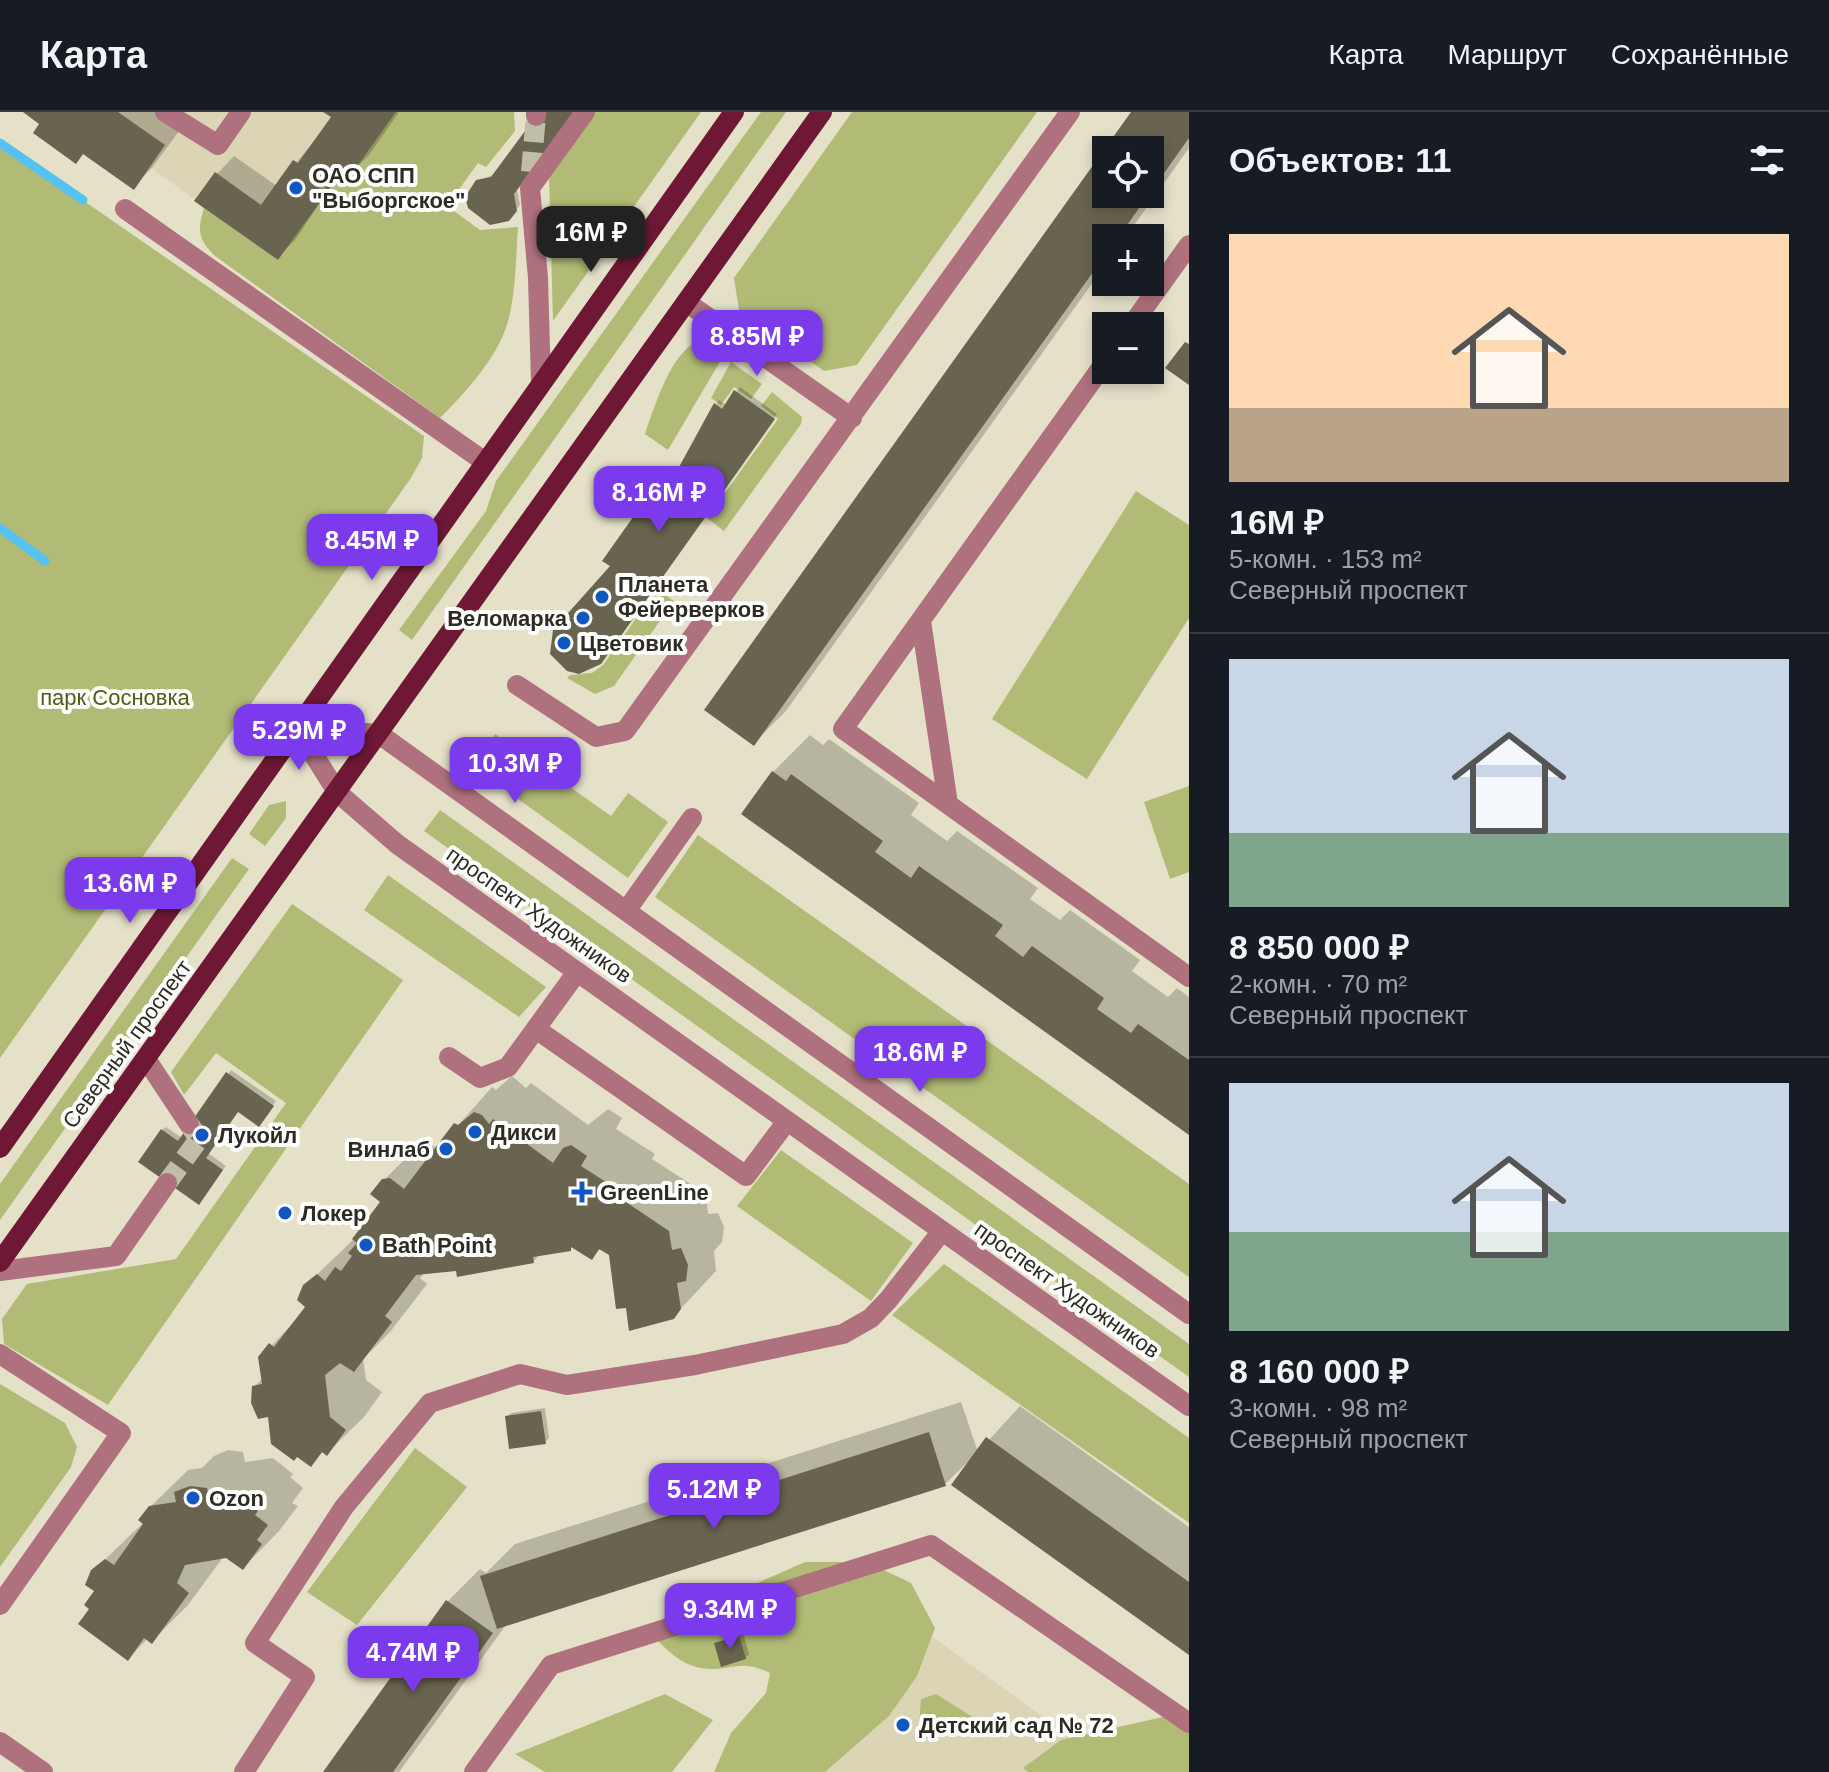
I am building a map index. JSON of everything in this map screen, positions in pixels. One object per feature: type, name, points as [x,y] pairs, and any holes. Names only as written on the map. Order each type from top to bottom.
[{"type":"main road","name":"Северный проспект","points":[[0,1148],[734,112]]},
{"type":"main road","name":"Северный проспект","points":[[0,1262],[822,112]]},
{"type":"street","points":[[165,112],[218,145],[241,112]]},
{"type":"street","points":[[541,383],[539,289],[531,180],[585,112]]},
{"type":"street","points":[[517,685],[596,737],[625,731],[1070,112]]},
{"type":"street","points":[[125,209],[485,462]]},
{"type":"street","points":[[1141,312],[1189,245]]},
{"type":"street","points":[[686,302],[852,418]]},
{"type":"street","points":[[1092,381],[843,729],[1189,977]]},
{"type":"street","points":[[921,621],[948,804]]},
{"type":"street","points":[[297,728],[379,734],[1189,1314]]},
{"type":"street","name":"проспект Художников","points":[[297,728],[337,792],[397,844],[1189,1406]]},
{"type":"street","points":[[626,911],[692,818]]},
{"type":"street","points":[[449,1057],[480,1078],[508,1067],[577,972]]},
{"type":"street","points":[[536,1029],[746,1176],[787,1121]]},
{"type":"street","points":[[146,1059],[189,1124]]},
{"type":"street","points":[[0,1271],[116,1256],[167,1183]]},
{"type":"street","points":[[244,1772],[305,1677],[255,1643],[344,1507],[430,1403],[520,1374],[567,1385],[695,1365],[843,1334],[880,1309],[942,1231]]},
{"type":"street","points":[[0,1354],[121,1433],[0,1605]]},
{"type":"street","points":[[474,1772],[551,1665],[931,1545],[1189,1723]]},
{"type":"street","points":[[0,1742],[43,1772]]},
{"type":"shaded area","points":[[23,112],[396,112],[351,175],[328,190],[321,185],[320,202],[278,260],[150,167],[134,190],[83,154],[76,164],[33,133],[39,124]]},
{"type":"shaded area","name":"Детский сад № 72","points":[[926,1632],[1119,1772],[719,1772]]},
{"type":"green space","points":[[396,112],[514,112],[515,131],[486,167],[478,163],[447,206],[480,230],[518,227],[511,308],[501,339],[484,368],[440,418],[215,256],[200,234],[204,208],[278,260],[319,202],[313,197],[321,185],[328,190],[343,170],[351,175]]},
{"type":"green space","points":[[594,112],[701,112],[553,321],[549,174]]},
{"type":"green space","points":[[761,112],[786,112],[412,640],[399,630],[486,511],[496,481]]},
{"type":"green space","points":[[852,112],[1037,112],[857,365],[824,371],[739,310],[734,278]]},
{"type":"green space","name":"парк Сосновка","points":[[0,143],[424,436],[422,458],[411,478],[0,1058]]},
{"type":"green space","points":[[708,338],[728,348],[668,450],[645,434],[676,362],[685,350]]},
{"type":"green space","points":[[731,362],[762,384],[751,399],[734,387],[721,405],[711,398]]},
{"type":"green space","points":[[772,392],[802,417],[801,424],[724,531],[707,518],[778,419],[761,406]]},
{"type":"green space","points":[[1136,491],[1189,525],[1189,618],[1087,779],[992,719]]},
{"type":"green space","points":[[657,589],[674,601],[614,686],[595,694],[567,678],[592,673],[603,665]]},
{"type":"green space","points":[[495,734],[611,816],[628,793],[668,822],[628,878],[472,766]]},
{"type":"green space","points":[[1189,786],[1189,872],[1170,879],[1144,802]]},
{"type":"green space","points":[[286,801],[286,818],[265,846],[249,834],[269,805]]},
{"type":"green space","points":[[440,810],[1189,1344],[1189,1377],[424,831]]},
{"type":"green space","points":[[698,835],[1189,1184],[1189,1277],[655,897]]},
{"type":"green space","points":[[232,858],[249,869],[0,1220],[0,1184]]},
{"type":"green space","points":[[388,875],[546,987],[519,1017],[364,910]]},
{"type":"green space","points":[[292,904],[403,980],[108,1405],[4,1344],[2,1319],[27,1284],[176,1259],[286,1103],[216,1053],[184,1095],[171,1072]]},
{"type":"green space","points":[[781,1150],[913,1243],[871,1301],[737,1206]]},
{"type":"green space","points":[[944,1264],[1189,1438],[1189,1523],[892,1315]]},
{"type":"green space","points":[[0,1384],[65,1423],[77,1447],[71,1467],[0,1567]]},
{"type":"green space","points":[[415,1448],[467,1487],[357,1625],[307,1592]]},
{"type":"green space","points":[[805,1562],[867,1562],[911,1583],[935,1628],[917,1676],[889,1716],[825,1772],[714,1772],[731,1733],[766,1693],[770,1673],[750,1666],[711,1669],[693,1666],[674,1656],[653,1636],[724,1598]]},
{"type":"green space","points":[[665,1694],[713,1720],[672,1772],[545,1772],[515,1754]]},
{"type":"green space","points":[[936,1694],[1005,1737],[950,1732],[918,1740],[921,1699]]},
{"type":"green space","points":[[1167,1716],[1189,1725],[1189,1772],[1028,1772],[1023,1768],[1061,1740]]},
{"type":"building","points":[[23,112],[118,112],[165,145],[134,190],[83,154],[76,164],[33,133],[39,124]]},
{"type":"building","name":"ОАО СПП \"Выборгское\"","points":[[323,112],[396,112],[351,175],[343,170],[328,190],[321,185],[313,197],[320,202],[278,260],[194,201],[215,172],[261,205],[293,160],[298,163],[331,117]]},
{"type":"building","points":[[539,112],[577,112],[514,194],[517,211],[509,221],[490,225],[468,208],[465,197],[476,180],[491,177]]},
{"type":"building","points":[[1131,112],[1189,112],[1189,138],[1164,173],[1164,136],[1114,136]]},
{"type":"building","points":[[1092,167],[1092,208],[1139,208],[1128,224],[1092,224],[1092,274],[754,746],[704,710]]},
{"type":"building","points":[[1185,342],[1189,344],[1189,385],[1165,368]]},
{"type":"building","points":[[734,390],[775,419],[601,664],[579,674],[567,671],[550,654],[553,630],[610,566],[602,561],[665,472],[673,478],[714,403],[722,409]]},
{"type":"building","points":[[772,771],[786,781],[791,774],[883,841],[875,852],[911,878],[919,866],[1003,925],[995,936],[1023,957],[1032,946],[1104,998],[1097,1009],[1131,1033],[1138,1024],[1189,1060],[1189,1135],[741,814]]},
{"type":"building","name":"Лукойл","points":[[226,1072],[274,1106],[259,1127],[238,1112],[206,1158],[223,1170],[199,1205],[138,1162],[161,1129],[178,1141]]},
{"type":"building","points":[[474,1112],[482,1115],[489,1124],[493,1119],[553,1163],[563,1148],[571,1145],[587,1156],[581,1166],[620,1191],[617,1196],[669,1231],[672,1250],[681,1248],[688,1265],[686,1281],[677,1283],[681,1309],[674,1319],[629,1331],[626,1308],[616,1309],[609,1255],[599,1249],[592,1260],[571,1247],[571,1251],[533,1257],[534,1263],[457,1277],[456,1271],[416,1275],[385,1316],[392,1322],[354,1372],[340,1363],[325,1375],[330,1417],[346,1430],[327,1456],[322,1452],[311,1467],[297,1457],[294,1461],[271,1444],[268,1417],[258,1419],[251,1403],[252,1386],[262,1384],[258,1357],[269,1343],[274,1347],[305,1307],[297,1300],[303,1285],[317,1274],[325,1281],[335,1267],[341,1271],[352,1256],[348,1253],[357,1243],[352,1239],[380,1202],[370,1194],[382,1179],[390,1178],[404,1189],[454,1123],[458,1125]]},
{"type":"building","points":[[541,1411],[546,1444],[509,1449],[505,1416]]},
{"type":"building","points":[[929,1432],[946,1486],[497,1629],[480,1576]]},
{"type":"building","points":[[986,1437],[1189,1582],[1189,1655],[951,1485]]},
{"type":"building","points":[[190,1486],[207,1488],[209,1498],[235,1494],[258,1511],[255,1515],[268,1525],[257,1540],[262,1544],[243,1570],[226,1558],[185,1565],[177,1583],[189,1593],[152,1644],[144,1638],[128,1661],[78,1624],[89,1609],[84,1605],[94,1591],[85,1585],[91,1570],[105,1559],[114,1565],[143,1524],[138,1520],[149,1506],[176,1502],[174,1492]]},
{"type":"building","points":[[446,1600],[493,1633],[393,1772],[323,1772]]},
{"type":"building","points":[[739,1636],[746,1659],[721,1667],[714,1643]]},
{"type":"waterway","points":[[0,143],[83,200]]},
{"type":"waterway","points":[[0,528],[45,561]]},
{"type":"tunnel","points":[[531,172],[536,116]]},
{"type":"tunnel","points":[[167,1183],[199,1139],[189,1124]]},
{"type":"place","name":"ОАО СПП \"Выборгское\"","points":[[296,188]]},
{"type":"place","name":"Планета Фейерверков","points":[[602,597]]},
{"type":"place","name":"Веломарка","points":[[583,618]]},
{"type":"place","name":"Цветовик","points":[[564,643]]},
{"type":"place","name":"Дикси","points":[[475,1132]]},
{"type":"place","name":"Лукойл","points":[[202,1135]]},
{"type":"place","name":"Винлаб","points":[[446,1149]]},
{"type":"place","name":"GreenLine","points":[[582,1192]]},
{"type":"place","name":"Локер","points":[[285,1213]]},
{"type":"place","name":"Bath Point","points":[[366,1245]]},
{"type":"place","name":"Ozon","points":[[193,1498]]},
{"type":"place","name":"Детский сад № 72","points":[[903,1725]]}]
